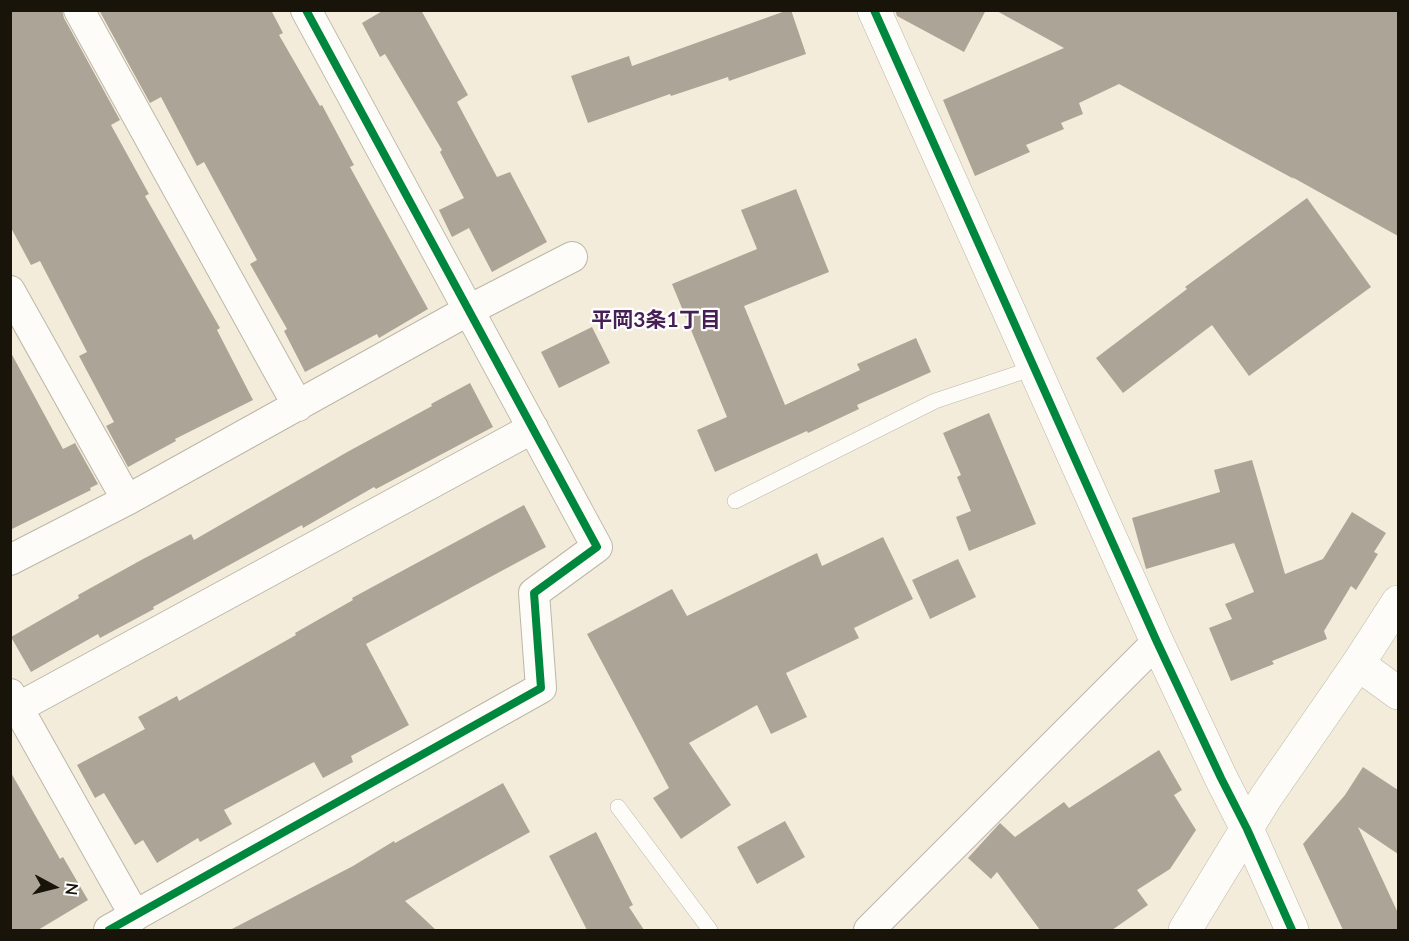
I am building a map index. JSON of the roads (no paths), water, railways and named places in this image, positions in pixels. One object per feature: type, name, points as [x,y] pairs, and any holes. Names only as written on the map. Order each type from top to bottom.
[{"type":"street","points":[[79,10],[298,406]]},
{"type":"street","points":[[109,930],[541,688],[534,593],[597,547],[306,10]]},
{"type":"street","points":[[874,10],[1157,642],[1247,829],[1292,930]]},
{"type":"street","points":[[10,560],[127,500],[469,310],[572,257]]},
{"type":"street","points":[[10,291],[127,500]]},
{"type":"street","points":[[135,916],[13,705],[533,428]]},
{"type":"street","points":[[1185,930],[1266,797],[1398,602]]},
{"type":"street","points":[[869,930],[1157,642]]},
{"type":"street","points":[[1358,664],[1398,693]]},
{"type":"lane","points":[[735,501],[935,401],[1034,368]]},
{"type":"lane","points":[[618,807],[710,930]]},
{"type":"district","name":"平岡3条1丁目","points":[[656,320]]}]
